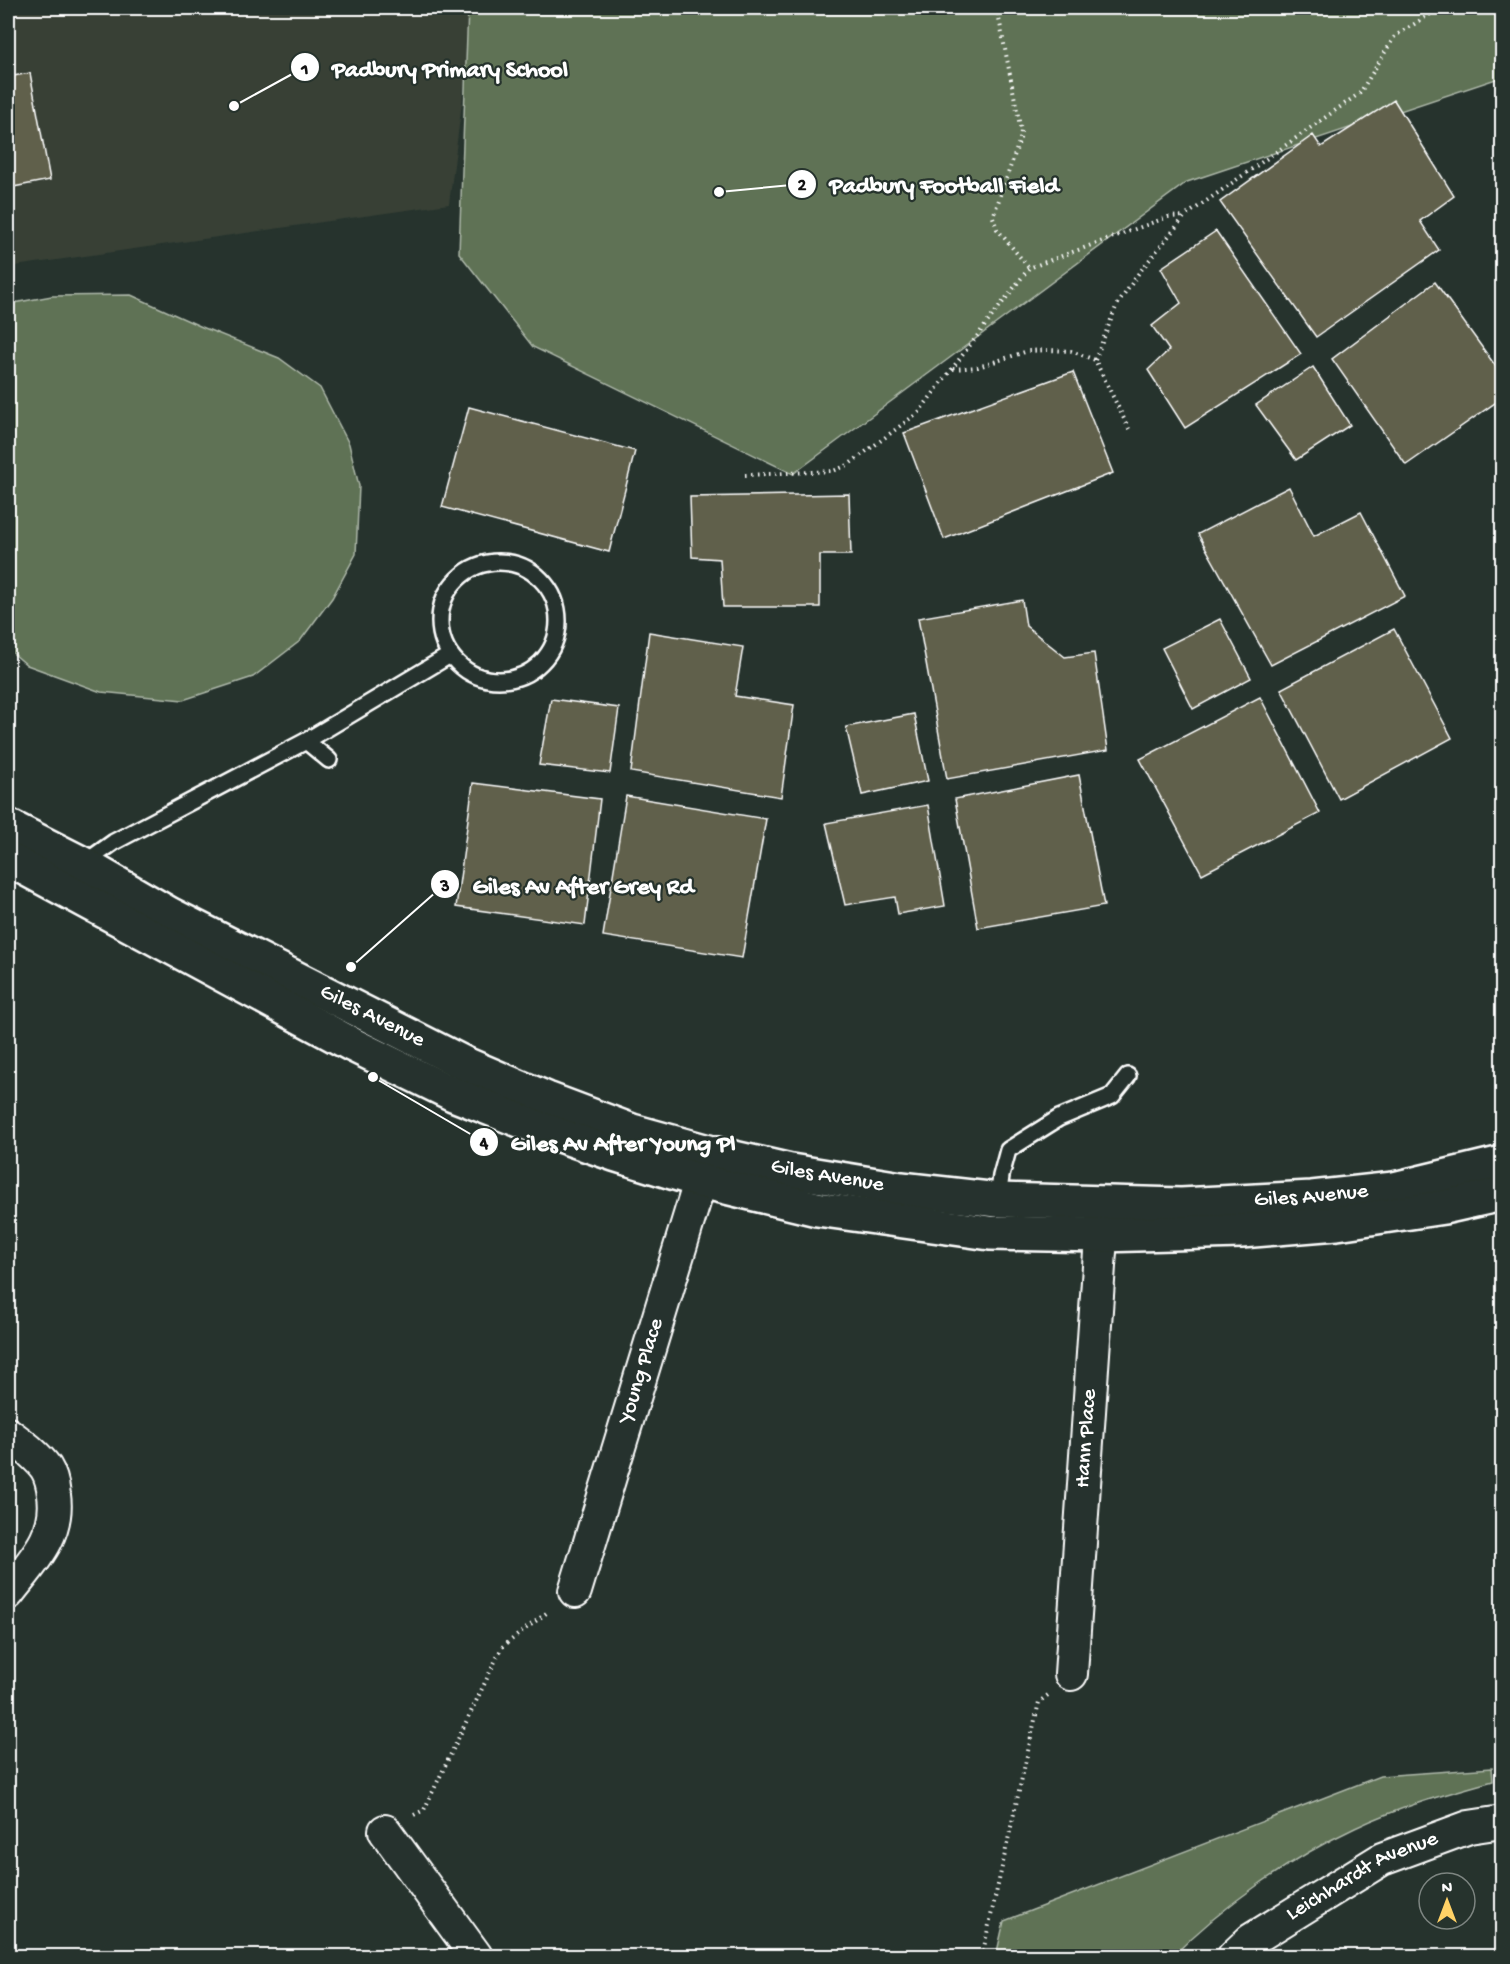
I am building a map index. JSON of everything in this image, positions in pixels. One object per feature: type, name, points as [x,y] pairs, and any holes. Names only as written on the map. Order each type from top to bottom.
[{"type":"street","name":"Giles Avenue","points":[[8,826],[83,864],[169,914],[465,1064],[547,1099],[632,1131],[705,1167],[817,1209],[990,1233],[1102,1235],[1241,1231],[1337,1223],[1444,1207],[1503,1194]]},
{"type":"street","name":"Giles Avenue","points":[[8,859],[353,1045],[453,1094],[542,1130],[705,1167],[791,1171],[901,1190],[998,1200],[1181,1205],[1312,1198],[1394,1189],[1503,1163]]},
{"type":"street","name":"Young Place","points":[[575,1591],[705,1167]]},
{"type":"street","name":"Hann Place","points":[[1071,1674],[1103,1203]]},
{"type":"street","points":[[8,1434],[31,1452],[45,1468],[53,1484],[55,1501],[54,1521],[47,1540],[8,1593]]},
{"type":"street","name":"Leichhardt Avenue","points":[[1234,1956],[1251,1940],[1382,1859],[1469,1827],[1503,1822]]},
{"type":"street","points":[[385,1831],[476,1956]]},
{"type":"lane","points":[[494,562],[514,564],[533,573],[547,587],[556,605],[558,626],[553,646],[541,663],[524,674],[505,680],[484,678],[465,670],[450,655],[442,637],[440,616],[445,596],[457,579],[473,568],[494,562]]},
{"type":"lane","points":[[83,864],[114,842],[306,741],[450,655]]},
{"type":"lane","points":[[306,741],[329,760]]},
{"type":"lane","points":[[998,1200],[1008,1150],[1059,1118],[1112,1096],[1128,1076]]},
{"type":"path","points":[[997,8],[1021,131],[993,217],[997,229],[1029,268]]},
{"type":"path","points":[[1095,360],[1116,306],[1138,274],[1185,216],[1360,93],[1395,36],[1440,8]]},
{"type":"path","points":[[745,475],[833,471],[848,465],[919,412],[1029,268],[1168,217],[1185,216]]},
{"type":"path","points":[[953,369],[978,367],[1028,351],[1071,351],[1095,360],[1129,429]]},
{"type":"path","points":[[385,1831],[424,1809],[502,1647],[575,1591]]},
{"type":"path","points":[[982,1956],[1039,1702],[1071,1674]]},
{"type":"shaded area","points":[[8,8],[474,8],[449,204],[8,267]]},
{"type":"green space","points":[[468,8],[1502,8],[1502,77],[1187,182],[793,474],[533,347],[459,253]]},
{"type":"green space","points":[[131,295],[279,358],[320,388],[349,444],[359,486],[356,554],[332,598],[300,641],[253,677],[183,700],[101,692],[27,665],[8,649],[8,304],[52,296]]},
{"type":"green space","points":[[1492,1768],[1493,1781],[1406,1807],[1355,1828],[1282,1868],[1235,1901],[1173,1956],[1003,1956],[997,1952],[1004,1921],[1380,1776]]},
{"type":"building","points":[[30,73],[50,180],[8,188],[8,77]]},
{"type":"building","points":[[1394,100],[1454,196],[1420,221],[1439,250],[1316,337],[1220,202],[1313,135],[1321,147]]},
{"type":"building","points":[[1216,231],[1301,354],[1185,428],[1148,370],[1169,350],[1152,326],[1181,303],[1161,268]]},
{"type":"building","points":[[1435,282],[1502,375],[1502,398],[1406,465],[1332,359]]},
{"type":"building","points":[[1313,367],[1350,425],[1296,460],[1256,405]]},
{"type":"building","points":[[1073,372],[1113,473],[944,539],[904,433]]},
{"type":"building","points":[[469,407],[635,451],[609,552],[442,507]]},
{"type":"building","points":[[1289,487],[1314,536],[1361,512],[1405,596],[1271,665],[1198,534]]},
{"type":"building","points":[[849,494],[851,555],[820,555],[820,607],[723,607],[720,559],[692,557],[690,497]]},
{"type":"building","points":[[1022,600],[1026,626],[1065,657],[1094,653],[1108,750],[947,779],[918,618]]},
{"type":"building","points":[[1220,619],[1251,678],[1193,709],[1162,648]]},
{"type":"building","points":[[1394,629],[1452,738],[1339,799],[1281,689]]},
{"type":"building","points":[[649,632],[743,647],[735,696],[794,705],[781,797],[631,772]]},
{"type":"building","points":[[1260,697],[1320,813],[1202,874],[1140,759]]},
{"type":"building","points":[[551,699],[619,708],[610,773],[539,765]]},
{"type":"building","points":[[914,714],[928,781],[862,795],[846,727]]},
{"type":"building","points":[[1079,775],[1104,906],[978,928],[955,799]]},
{"type":"building","points":[[473,783],[600,799],[585,925],[456,907]]},
{"type":"building","points":[[626,796],[766,819],[742,958],[603,936]]},
{"type":"building","points":[[928,805],[945,906],[898,914],[895,897],[845,905],[826,823]]},
{"type":"place","name":"Padbury Primary School","points":[[234,106]]},
{"type":"place","name":"Padbury Football Field","points":[[719,192]]},
{"type":"place","name":"Giles Av After Grey Rd","points":[[351,967]]},
{"type":"place","name":"Giles Av After Young Pl","points":[[373,1077]]}]
